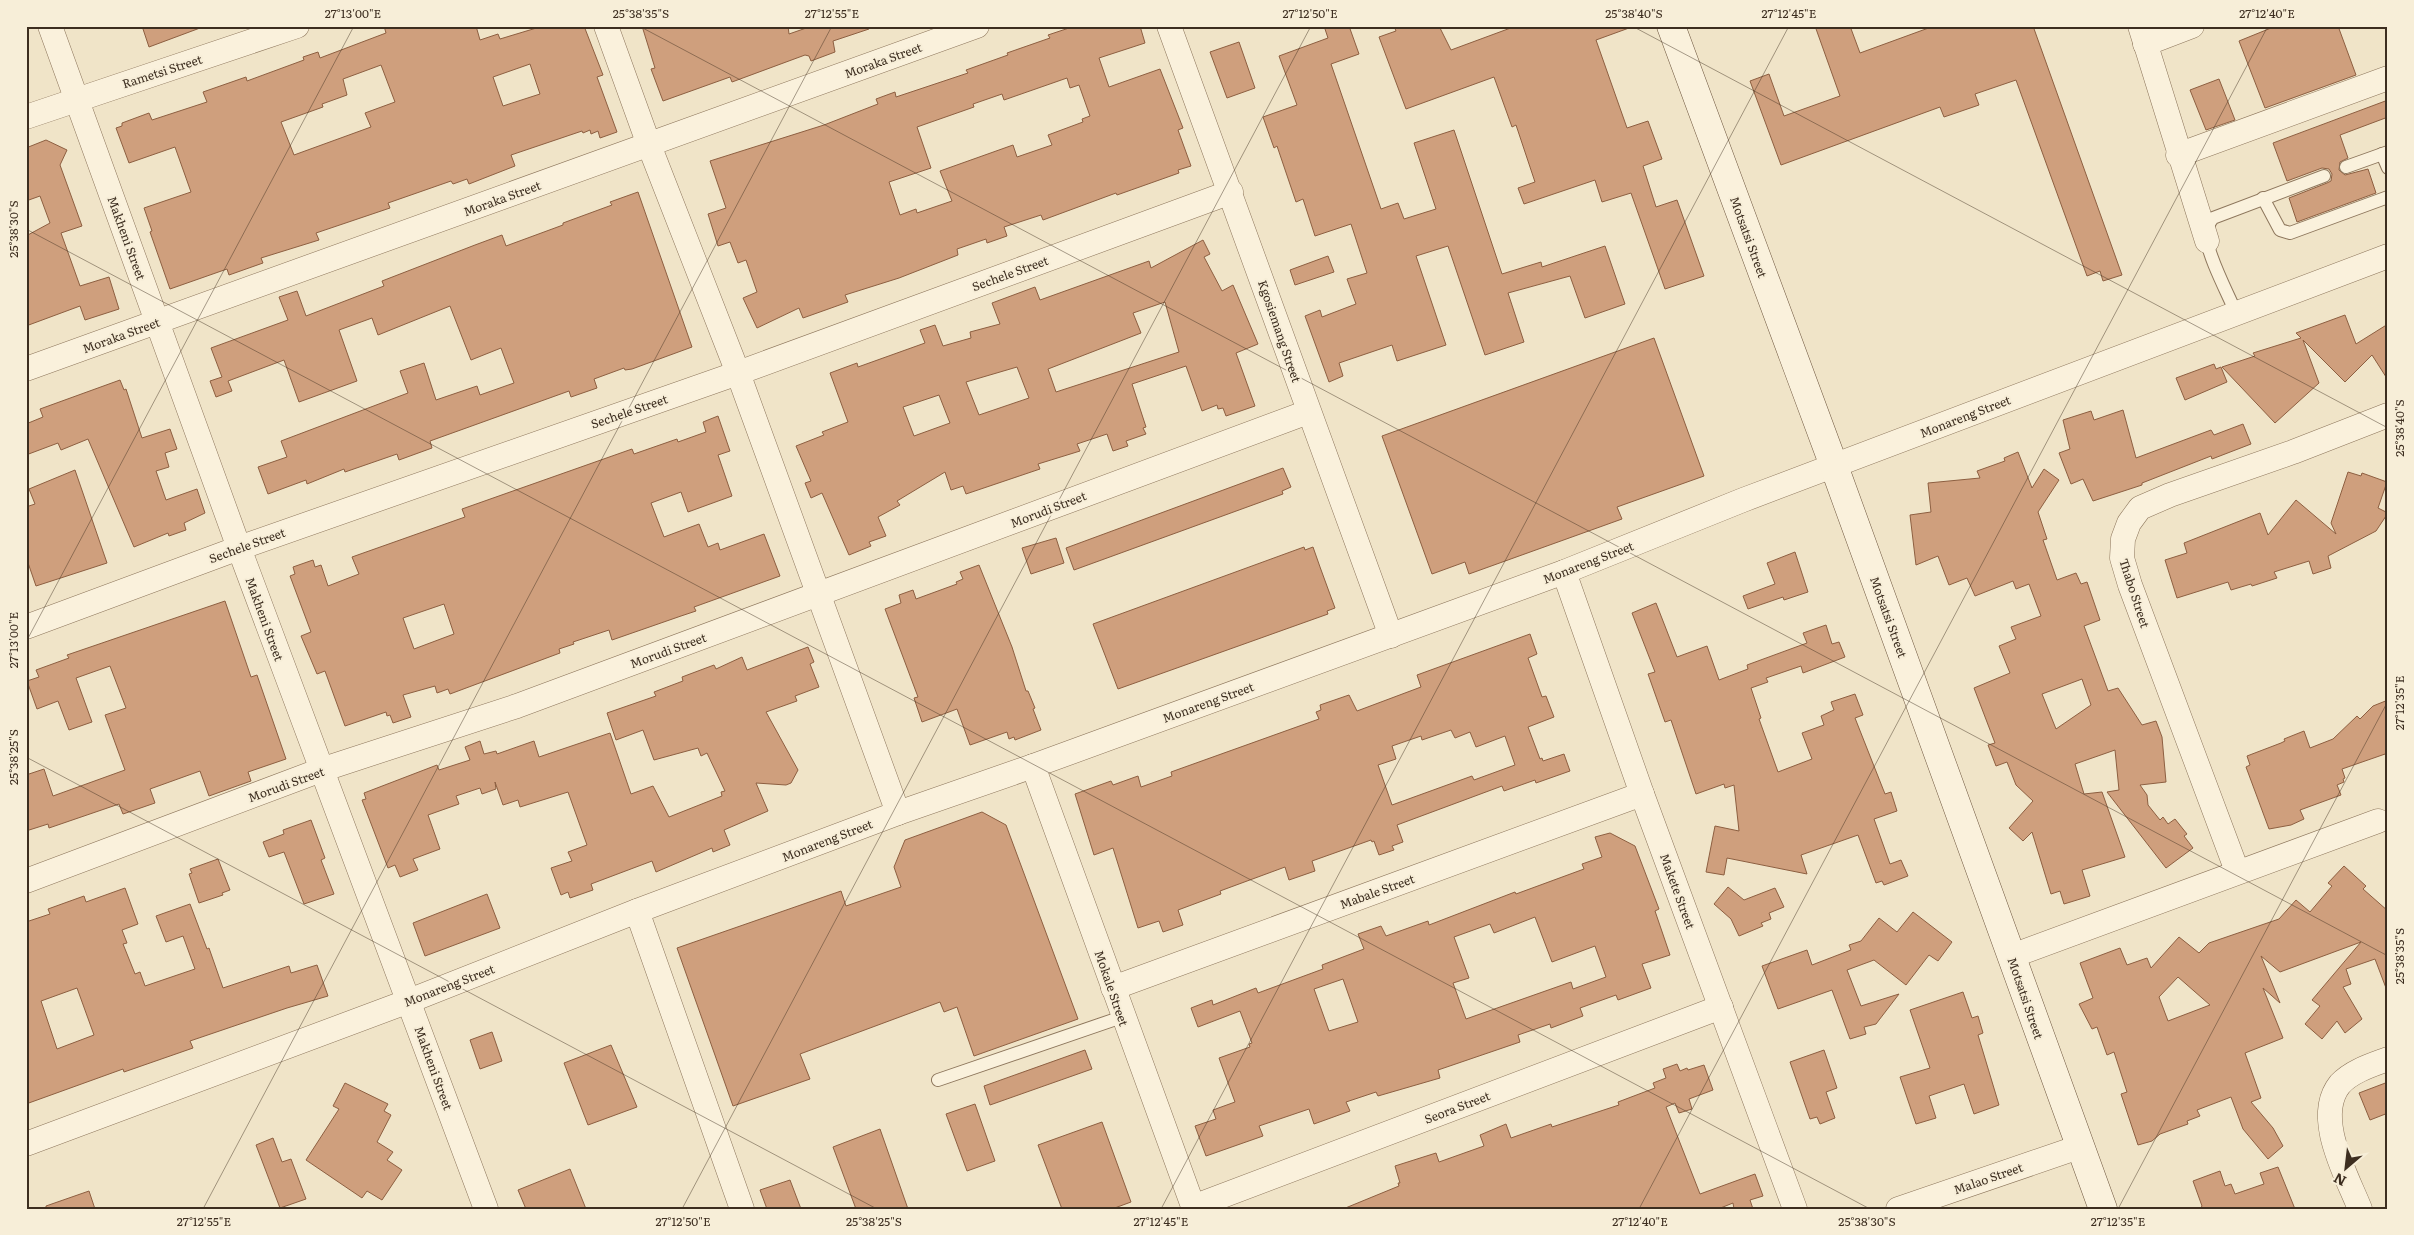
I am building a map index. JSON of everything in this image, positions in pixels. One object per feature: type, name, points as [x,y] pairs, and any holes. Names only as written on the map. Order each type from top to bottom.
[{"type":"street","name":"Makheni Street","points":[[50,26],[239,548],[486,1209]]},
{"type":"street","name":"Rametsi Street","points":[[26,117],[297,26]]},
{"type":"street","points":[[606,26],[649,145],[738,373],[898,813]]},
{"type":"street","name":"Moraka Street","points":[[26,369],[977,26]]},
{"type":"street","name":"Kgosiemang Street","points":[[1170,26],[1390,636]]},
{"type":"street","points":[[2192,26],[2142,35],[2178,155],[2207,241]]},
{"type":"street","name":"Motsatsi Street","points":[[1673,27],[2103,1209]]},
{"type":"street","points":[[2178,155],[2388,78]]},
{"type":"street","name":"Sechele Street","points":[[26,626],[239,548],[738,373],[1231,192]]},
{"type":"street","name":"Monareng Street","points":[[26,1144],[409,1001],[637,911],[898,813],[1033,766],[1564,572],[1834,466],[2388,256]]},
{"type":"street","name":"Morudi Street","points":[[26,881],[321,770],[517,706],[1308,412]]},
{"type":"street","name":"Thabo Street","points":[[2237,871],[2130,585],[2122,558],[2123,539],[2129,523],[2140,508],[2170,494],[2293,452],[2388,415]]},
{"type":"street","name":"Makete Street","points":[[1564,572],[1642,794],[1795,1209]]},
{"type":"street","name":"Mokale Street","points":[[1033,766],[1193,1208]]},
{"type":"street","name":"Mabale Street","points":[[1113,988],[1642,794]]},
{"type":"street","points":[[2012,956],[2237,871],[2378,821]]},
{"type":"street","points":[[637,911],[742,1209]]},
{"type":"street","name":"Seora Street","points":[[1193,1208],[1721,1008]]},
{"type":"street","points":[[2360,1209],[2331,1136],[2332,1103],[2340,1084],[2361,1069],[2388,1059]]},
{"type":"street","name":"Malao Street","points":[[1898,1209],[2079,1147]]},
{"type":"lane","points":[[2346,167],[2385,153],[2388,168]]},
{"type":"lane","points":[[2236,313],[2207,241],[2207,228],[2213,218],[2324,176]]},
{"type":"lane","points":[[2263,198],[2280,230],[2290,233],[2388,197]]},
{"type":"lane","points":[[938,1080],[1122,1016]]},
{"type":"building","points":[[142,26],[200,26],[200,28],[149,47]]},
{"type":"building","points":[[384,26],[476,26],[480,40],[498,34],[500,39],[543,26],[584,26],[603,75],[597,77],[617,132],[600,138],[598,131],[591,134],[590,130],[583,133],[582,131],[511,155],[515,166],[469,184],[467,179],[453,184],[451,181],[388,203],[390,208],[316,233],[319,240],[261,258],[263,263],[229,275],[227,269],[170,289],[150,232],[152,231],[144,208],[191,192],[175,147],[129,163],[116,128],[122,126],[122,123],[149,113],[152,120],[207,102],[203,92],[246,77],[247,81],[304,60],[303,57],[318,52],[320,58],[386,33]],"holes":[[[530,64],[540,94],[503,106],[493,77]],[[381,65],[395,102],[365,113],[371,127],[294,155],[281,122],[323,107],[322,104],[347,95],[343,79]]]},
{"type":"building","points":[[642,26],[788,26],[789,34],[812,26],[869,26],[869,29],[833,41],[835,52],[811,61],[809,56],[805,55],[732,82],[730,77],[663,101],[651,69],[655,68]]},
{"type":"building","points":[[1075,26],[1140,26],[1145,43],[1099,58],[1109,87],[1160,69],[1183,128],[1178,130],[1191,166],[1178,170],[1179,173],[1117,195],[1116,193],[1043,220],[1041,215],[1004,227],[1007,236],[987,243],[986,239],[957,249],[958,255],[899,278],[845,295],[848,302],[803,318],[799,308],[757,328],[743,298],[757,292],[746,260],[738,263],[730,242],[718,246],[708,214],[726,208],[710,161],[824,125],[878,104],[876,99],[895,92],[896,97],[968,73],[966,70],[1050,38],[1048,35]],"holes":[[[1067,78],[1070,88],[1079,85],[1090,116],[1082,119],[1083,122],[1048,135],[1052,145],[1017,157],[1013,145],[940,171],[952,201],[917,213],[916,209],[900,215],[889,182],[931,168],[917,127],[974,107],[973,104],[1002,94],[1004,100]]]},
{"type":"building","points":[[1324,26],[1349,26],[1359,54],[1331,64],[1381,209],[1398,203],[1404,219],[1436,209],[1414,143],[1454,130],[1502,274],[1541,262],[1542,267],[1605,246],[1625,304],[1585,318],[1570,276],[1508,293],[1524,342],[1485,355],[1448,246],[1416,256],[1446,345],[1397,361],[1392,345],[1339,363],[1343,376],[1329,382],[1305,316],[1320,310],[1322,317],[1356,304],[1347,279],[1367,273],[1351,224],[1315,236],[1303,199],[1296,202],[1277,146],[1274,148],[1263,117],[1297,105],[1279,56],[1328,38]]},
{"type":"building","points":[[1394,26],[1439,26],[1451,50],[1516,26],[1629,26],[1629,28],[1596,40],[1627,128],[1648,121],[1662,159],[1643,166],[1656,207],[1677,200],[1704,276],[1665,289],[1631,193],[1602,202],[1595,180],[1524,204],[1518,188],[1535,182],[1516,125],[1512,127],[1494,77],[1406,109],[1379,37],[1396,31]]},
{"type":"building","points":[[1815,26],[1850,26],[1860,53],[1934,26],[2033,26],[2122,275],[2103,281],[2100,271],[2087,276],[2016,80],[1975,94],[1979,105],[1944,117],[1940,107],[1781,165],[1750,81],[1769,74],[1784,116],[1840,96]]},
{"type":"building","points":[[2276,26],[2338,26],[2356,75],[2265,108],[2239,41]]},
{"type":"building","points":[[1239,42],[1255,88],[1227,98],[1210,52]]},
{"type":"building","points":[[2219,79],[2235,120],[2206,130],[2190,90]]},
{"type":"building","points":[[2388,100],[2388,117],[2340,135],[2348,158],[2340,162],[2339,170],[2345,175],[2368,169],[2376,193],[2297,222],[2289,198],[2331,181],[2332,174],[2329,169],[2322,168],[2287,181],[2273,143]]},
{"type":"building","points":[[46,140],[67,150],[60,165],[82,226],[61,233],[80,286],[109,277],[119,309],[85,320],[80,306],[26,326],[26,236],[50,223],[40,196],[26,201],[26,148]]},
{"type":"building","points":[[638,192],[692,347],[632,369],[625,370],[624,368],[594,379],[597,388],[571,397],[569,391],[430,441],[432,448],[399,460],[397,454],[345,472],[344,469],[307,484],[306,480],[268,494],[258,467],[287,457],[281,441],[408,393],[400,371],[424,363],[436,400],[477,386],[480,395],[514,383],[501,348],[471,360],[450,306],[378,335],[372,318],[339,330],[357,381],[299,402],[284,360],[228,381],[232,391],[216,397],[210,381],[222,377],[211,348],[288,320],[279,297],[297,291],[306,316],[384,286],[382,281],[475,245],[502,235],[506,246],[612,205],[610,202]]},
{"type":"building","points":[[1203,240],[1210,254],[1204,257],[1222,291],[1233,285],[1258,344],[1236,353],[1255,406],[1226,416],[1223,408],[1218,409],[1217,405],[1202,411],[1186,366],[1132,384],[1146,427],[1143,428],[1146,434],[1126,441],[1128,446],[1113,451],[1107,434],[1077,444],[1080,451],[1038,464],[1040,469],[966,494],[963,486],[951,490],[945,472],[897,501],[900,505],[878,517],[886,536],[869,542],[871,546],[849,555],[822,493],[811,498],[805,483],[811,481],[796,446],[824,435],[822,432],[848,422],[830,373],[857,363],[858,367],[925,343],[920,330],[935,325],[943,346],[971,338],[970,332],[1000,324],[992,303],[1035,287],[1040,300],[1149,261],[1151,268]],"holes":[[[1165,302],[1179,352],[1056,392],[1048,369],[1141,333],[1133,313]],[[1017,367],[1029,398],[979,415],[966,382]],[[939,395],[950,423],[914,436],[903,407]]]},
{"type":"building","points":[[1328,256],[1334,272],[1295,285],[1290,270]]},
{"type":"building","points":[[2345,315],[2356,344],[2388,324],[2388,380],[2372,355],[2345,382],[2303,340],[2319,383],[2275,423],[2222,367],[2255,356],[2253,353],[2301,338],[2296,333]]},
{"type":"building","points":[[1654,338],[1704,476],[1617,507],[1622,519],[1469,574],[1465,562],[1432,574],[1382,436]]},
{"type":"building","points":[[2214,364],[2216,369],[2221,367],[2227,382],[2185,400],[2176,378]]},
{"type":"building","points":[[120,380],[124,390],[126,389],[142,438],[170,429],[177,449],[165,453],[169,467],[156,471],[166,500],[197,489],[205,513],[184,523],[186,530],[169,536],[168,533],[134,547],[88,439],[61,450],[58,443],[26,455],[26,424],[43,417],[40,409]]},
{"type":"building","points":[[2123,410],[2136,458],[2211,430],[2214,435],[2243,424],[2251,444],[2212,459],[2211,456],[2142,483],[2142,485],[2093,501],[2083,479],[2071,484],[2059,453],[2070,449],[2063,420],[2091,411],[2094,420]]},
{"type":"building","points":[[718,416],[730,451],[718,455],[732,496],[688,512],[681,492],[651,503],[664,537],[699,524],[708,547],[718,543],[720,550],[764,534],[780,576],[694,607],[696,611],[612,640],[609,630],[573,642],[574,644],[559,649],[560,653],[450,694],[448,689],[437,693],[435,686],[403,695],[411,717],[393,723],[390,715],[387,716],[386,712],[345,726],[325,671],[317,674],[301,636],[311,632],[290,576],[295,574],[293,567],[313,560],[315,567],[321,565],[328,586],[359,574],[352,557],[465,517],[462,509],[632,449],[634,454],[677,439],[678,442],[706,432],[703,422]],"holes":[[[444,604],[454,634],[414,649],[403,618]]]},
{"type":"building","points":[[2018,452],[2032,488],[2044,469],[2059,480],[2038,512],[2047,539],[2043,540],[2057,580],[2076,573],[2081,584],[2087,582],[2100,620],[2084,626],[2108,691],[2118,688],[2142,725],[2156,721],[2162,737],[2166,782],[2140,785],[2147,795],[2148,805],[2160,820],[2163,817],[2168,824],[2175,819],[2187,834],[2184,836],[2193,848],[2166,868],[2107,792],[2119,790],[2115,750],[2075,764],[2084,794],[2102,792],[2125,857],[2082,870],[2090,896],[2064,904],[2060,891],[2051,894],[2032,832],[2023,841],[2009,828],[2033,801],[2016,785],[2007,762],[1996,766],[1988,745],[1995,743],[1974,688],[2010,673],[1999,646],[2016,639],[2011,627],[2041,616],[2029,584],[2016,589],[2013,581],[1975,596],[1967,578],[1949,585],[1938,556],[1916,565],[1910,515],[1931,512],[1928,483],[1980,478],[1977,471],[2005,461],[2004,458]],"holes":[[[2082,679],[2091,705],[2056,729],[2042,694]]]},
{"type":"building","points":[[1283,468],[1291,487],[1282,491],[1283,494],[1074,570],[1066,548]]},
{"type":"building","points":[[75,470],[107,563],[36,586],[26,557],[26,507],[35,504],[29,489]]},
{"type":"building","points":[[2348,472],[2361,476],[2362,473],[2387,482],[2378,508],[2388,513],[2376,531],[2328,556],[2331,568],[2313,574],[2309,561],[2274,572],[2277,578],[2252,586],[2251,584],[2231,590],[2228,582],[2177,598],[2165,560],[2187,553],[2184,543],[2260,513],[2268,535],[2296,500],[2336,534],[2331,523]]},
{"type":"building","points":[[1056,538],[1064,563],[1031,574],[1022,548]]},
{"type":"building","points":[[1304,547],[1305,550],[1313,547],[1335,608],[1327,611],[1328,614],[1118,689],[1093,624]]},
{"type":"building","points":[[1795,552],[1808,592],[1784,600],[1783,597],[1748,609],[1743,596],[1775,584],[1767,563]]},
{"type":"building","points":[[979,565],[1012,647],[1026,691],[1028,691],[1035,708],[1033,709],[1041,730],[1015,740],[1014,737],[1009,739],[1007,732],[970,745],[957,709],[922,722],[914,698],[918,697],[885,609],[901,603],[899,595],[913,590],[916,599],[957,584],[956,582],[963,579],[960,572]]},
{"type":"building","points":[[225,601],[251,677],[257,675],[286,759],[248,772],[251,781],[209,796],[200,771],[150,789],[155,803],[123,814],[119,804],[49,828],[48,824],[26,831],[26,775],[44,769],[53,796],[125,770],[105,715],[126,708],[110,666],[76,678],[92,722],[69,730],[58,701],[37,709],[27,681],[39,677],[36,670],[69,658],[67,655]]},
{"type":"building","points":[[1656,603],[1677,657],[1707,646],[1719,680],[1748,669],[1747,665],[1807,643],[1803,633],[1826,625],[1832,644],[1839,642],[1845,657],[1803,673],[1801,666],[1766,678],[1768,682],[1751,688],[1761,718],[1759,719],[1778,772],[1812,759],[1802,733],[1824,725],[1821,716],[1834,710],[1831,702],[1855,694],[1863,715],[1855,718],[1885,794],[1891,792],[1897,811],[1874,819],[1890,864],[1901,860],[1908,876],[1884,885],[1882,881],[1876,883],[1858,835],[1801,855],[1807,874],[1727,858],[1724,875],[1706,872],[1715,826],[1739,831],[1734,785],[1725,788],[1724,784],[1696,794],[1671,720],[1665,722],[1648,674],[1655,672],[1632,613]]},
{"type":"building","points":[[1530,634],[1537,654],[1528,658],[1542,697],[1546,696],[1554,717],[1528,727],[1540,759],[1542,758],[1543,761],[1564,754],[1570,771],[1536,783],[1535,780],[1504,791],[1502,786],[1397,825],[1403,842],[1392,846],[1394,850],[1379,855],[1374,841],[1372,842],[1371,840],[1312,861],[1315,871],[1289,880],[1285,867],[1220,891],[1221,894],[1178,910],[1183,925],[1163,932],[1159,921],[1138,928],[1113,848],[1094,855],[1075,794],[1111,781],[1113,785],[1138,776],[1141,787],[1172,776],[1171,772],[1319,719],[1316,712],[1321,710],[1320,705],[1349,695],[1357,711],[1421,687],[1417,675]],"holes":[[[1451,730],[1455,738],[1470,732],[1476,747],[1505,736],[1515,765],[1474,780],[1472,776],[1392,805],[1378,765],[1396,759],[1392,746],[1421,736],[1422,740]]]},
{"type":"building","points":[[808,647],[814,662],[810,664],[819,687],[795,696],[797,701],[766,712],[798,770],[791,783],[786,785],[756,783],[768,811],[724,830],[730,845],[713,852],[712,848],[656,872],[652,861],[591,884],[593,890],[570,898],[568,892],[561,895],[551,868],[572,861],[568,852],[587,845],[568,792],[520,807],[518,800],[503,805],[495,782],[496,789],[482,794],[480,788],[456,796],[459,804],[428,815],[440,849],[413,859],[418,870],[400,877],[395,865],[388,868],[362,800],[366,799],[364,793],[437,765],[439,770],[470,760],[465,747],[480,741],[484,754],[496,751],[497,754],[534,741],[539,757],[610,733],[631,794],[653,786],[669,817],[722,796],[721,792],[725,791],[707,753],[701,756],[698,748],[654,760],[643,730],[616,740],[607,713],[656,696],[654,692],[683,681],[682,677],[714,665],[716,669],[742,657],[747,670]]},
{"type":"building","points":[[2388,700],[2388,753],[2342,769],[2345,778],[2343,779],[2344,782],[2337,785],[2341,795],[2300,810],[2304,819],[2291,825],[2269,829],[2246,767],[2250,765],[2247,756],[2281,743],[2285,741],[2284,739],[2304,731],[2310,748],[2333,739],[2357,716],[2360,719],[2373,706]]},
{"type":"building","points":[[982,812],[1006,825],[1078,1019],[974,1056],[957,1007],[944,1012],[940,1002],[800,1054],[810,1079],[733,1106],[677,948],[841,891],[846,906],[901,887],[894,867],[905,840]]},
{"type":"building","points":[[311,820],[325,858],[321,860],[334,894],[304,904],[284,852],[269,857],[263,842],[284,834],[283,830]]},
{"type":"building","points":[[1610,833],[1635,846],[1659,909],[1655,911],[1670,955],[1642,964],[1651,988],[1618,1000],[1616,995],[1580,1008],[1583,1016],[1551,1028],[1550,1024],[1518,1035],[1520,1042],[1438,1070],[1440,1078],[1378,1096],[1376,1092],[1346,1102],[1350,1111],[1314,1124],[1309,1109],[1259,1126],[1263,1136],[1206,1156],[1195,1126],[1216,1119],[1213,1110],[1235,1102],[1219,1058],[1250,1047],[1249,1044],[1252,1043],[1240,1011],[1198,1027],[1191,1008],[1212,1000],[1213,1005],[1256,988],[1258,993],[1323,969],[1322,965],[1364,949],[1358,934],[1381,926],[1386,936],[1428,921],[1429,925],[1515,892],[1516,894],[1584,869],[1582,864],[1602,857],[1595,837]],"holes":[[[1535,917],[1552,962],[1595,946],[1606,977],[1573,989],[1571,982],[1466,1019],[1453,983],[1469,978],[1454,937],[1490,924],[1494,933]],[[1343,979],[1358,1022],[1329,1031],[1314,989]]]},
{"type":"building","points":[[218,859],[230,890],[222,893],[223,895],[199,903],[189,874],[192,873],[190,869]]},
{"type":"building","points":[[2344,866],[2366,886],[2363,889],[2388,911],[2388,988],[2386,988],[2375,959],[2346,969],[2351,984],[2343,987],[2362,1019],[2345,1033],[2337,1021],[2322,1039],[2305,1024],[2320,1006],[2312,1000],[2361,942],[2280,972],[2261,956],[2280,1003],[2263,988],[2283,1038],[2245,1053],[2261,1098],[2251,1102],[2273,1128],[2283,1146],[2268,1159],[2243,1129],[2231,1097],[2197,1110],[2200,1116],[2187,1121],[2188,1124],[2160,1134],[2152,1141],[2138,1145],[2121,1094],[2127,1092],[2114,1052],[2107,1055],[2097,1027],[2092,1029],[2079,1004],[2093,998],[2080,963],[2120,948],[2127,965],[2147,958],[2151,968],[2179,937],[2199,953],[2209,943],[2279,919],[2296,900],[2310,912],[2332,886],[2328,883]],"holes":[[[2178,977],[2210,1005],[2168,1021],[2159,997]]]},
{"type":"building","points":[[1728,887],[1744,900],[1775,888],[1784,907],[1769,913],[1771,919],[1761,923],[1763,926],[1739,936],[1731,919],[1714,904]]},
{"type":"building","points":[[125,888],[138,924],[122,930],[127,943],[123,944],[135,974],[140,972],[145,986],[195,969],[183,936],[166,942],[156,916],[190,904],[207,949],[209,948],[223,988],[289,966],[291,973],[317,965],[328,996],[190,1041],[193,1048],[124,1072],[123,1069],[26,1104],[26,922],[50,914],[48,909],[84,896],[86,902]],"holes":[[[77,988],[94,1035],[57,1049],[41,1001]]]},
{"type":"building","points":[[487,894],[500,928],[425,956],[413,923]]},
{"type":"building","points":[[1913,912],[1952,942],[1938,961],[1929,955],[1906,985],[1874,960],[1847,970],[1861,1006],[1899,994],[1876,1024],[1864,1027],[1866,1034],[1850,1039],[1832,990],[1778,1009],[1762,966],[1807,950],[1812,965],[1851,950],[1849,945],[1861,941],[1879,918],[1897,932]]},
{"type":"building","points":[[1963,992],[1972,1018],[1978,1016],[1983,1033],[1978,1035],[1999,1105],[1974,1114],[1964,1084],[1929,1096],[1936,1118],[1916,1124],[1900,1077],[1930,1068],[1910,1010]]},
{"type":"building","points":[[492,1032],[502,1061],[480,1069],[470,1040]]},
{"type":"building","points":[[611,1045],[637,1107],[588,1125],[564,1063]]},
{"type":"building","points":[[1085,1050],[1092,1069],[990,1105],[984,1086]]},
{"type":"building","points":[[1824,1050],[1837,1088],[1826,1092],[1835,1118],[1820,1124],[1817,1117],[1810,1119],[1790,1062]]},
{"type":"building","points":[[1677,1064],[1680,1071],[1704,1065],[1713,1090],[1689,1099],[1692,1109],[1679,1113],[1675,1103],[1666,1107],[1700,1194],[1755,1174],[1763,1196],[1750,1200],[1753,1209],[1734,1209],[1733,1203],[1718,1209],[1343,1209],[1399,1186],[1398,1183],[1400,1183],[1395,1166],[1436,1153],[1439,1162],[1484,1146],[1480,1135],[1506,1124],[1511,1138],[1551,1124],[1552,1127],[1619,1105],[1618,1102],[1655,1088],[1653,1083],[1666,1078],[1663,1069]]},
{"type":"building","points":[[2388,1082],[2388,1113],[2370,1120],[2359,1093]]},
{"type":"building","points":[[345,1083],[388,1104],[384,1111],[391,1115],[377,1142],[393,1152],[387,1160],[402,1170],[382,1200],[367,1191],[362,1198],[306,1160],[339,1109],[333,1106]]},
{"type":"building","points":[[975,1104],[995,1161],[967,1171],[946,1114]]},
{"type":"building","points":[[1102,1122],[1131,1202],[1112,1209],[1062,1209],[1038,1145]]},
{"type":"building","points":[[880,1129],[908,1209],[856,1209],[833,1147]]},
{"type":"building","points":[[273,1138],[282,1162],[291,1159],[306,1199],[280,1208],[256,1145]]},
{"type":"building","points":[[2278,1167],[2295,1209],[2200,1209],[2202,1206],[2193,1181],[2220,1171],[2225,1186],[2231,1184],[2235,1194],[2264,1184],[2260,1173]]},
{"type":"building","points":[[570,1169],[586,1209],[526,1209],[518,1190]]},
{"type":"building","points":[[790,1180],[801,1209],[767,1209],[760,1190]]},
{"type":"building","points":[[89,1191],[95,1209],[46,1209],[46,1206]]}]
